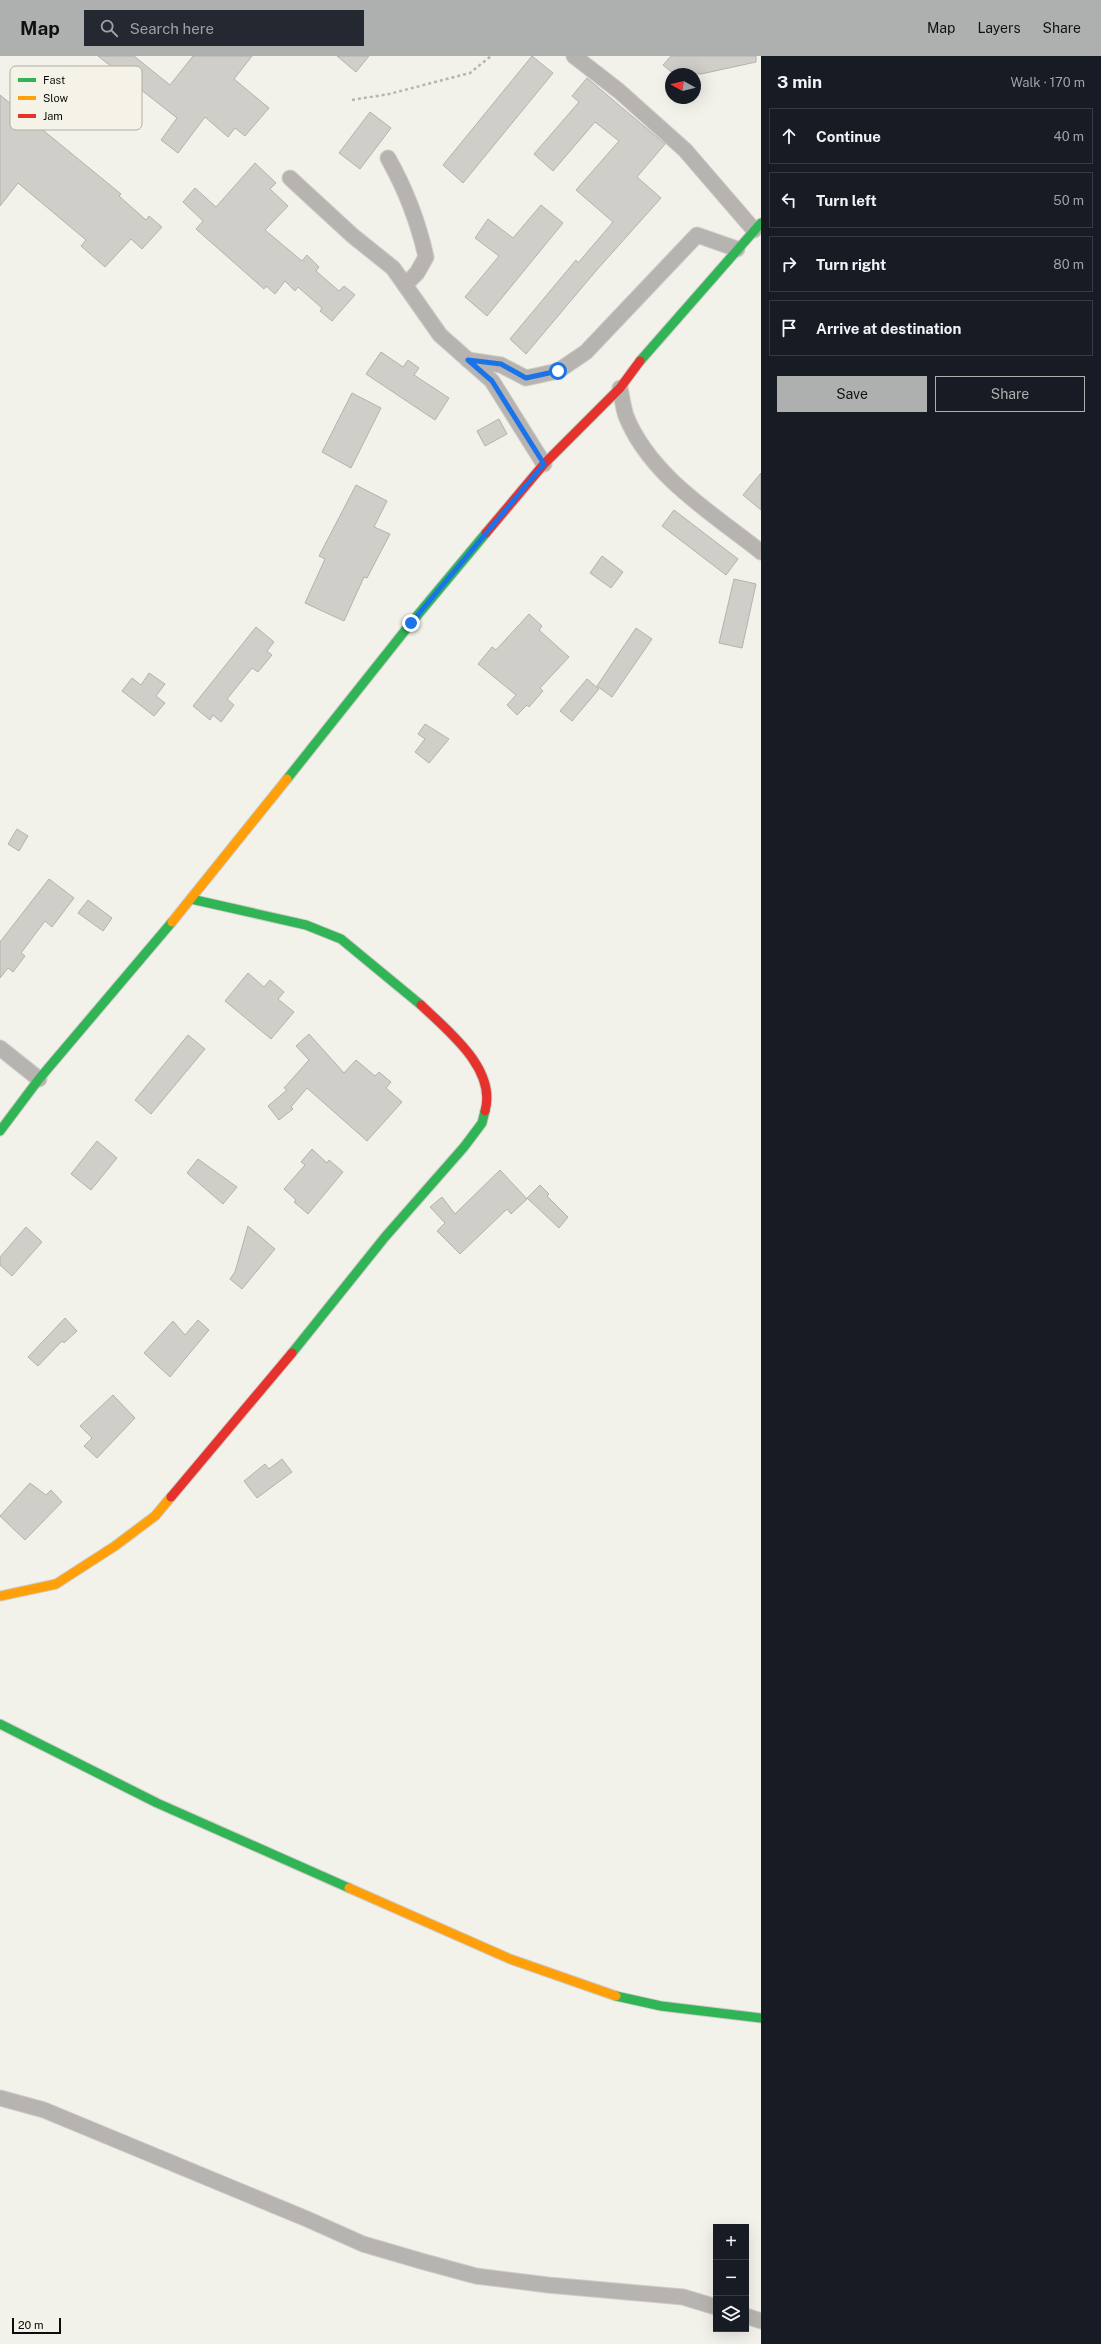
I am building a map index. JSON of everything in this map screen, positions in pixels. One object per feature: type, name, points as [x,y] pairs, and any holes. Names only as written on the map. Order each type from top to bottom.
[{"type":"street","points":[[0,1131],[39,1080],[190,899],[411,623],[544,464],[620,388],[652,345],[758,226],[685,150],[620,91],[574,56]]},
{"type":"street","points":[[388,158],[403,184],[414,213],[426,256],[417,273],[405,285]]},
{"type":"street","points":[[290,178],[393,268],[440,335],[492,381],[544,464]]},
{"type":"street","points":[[468,360],[501,364],[526,378],[558,371],[586,352],[696,235],[737,249]]},
{"type":"street","points":[[620,388],[626,415],[638,439],[659,469],[761,552]]},
{"type":"street","points":[[0,1596],[26,1592],[56,1584],[115,1546],[155,1516],[282,1366],[385,1237],[464,1147],[482,1123],[488,1102],[484,1079],[466,1048],[405,990],[342,939],[306,925],[190,899]]},
{"type":"street","points":[[0,1048],[39,1080]]},
{"type":"street","points":[[0,1724],[157,1802],[510,1959],[612,1995],[661,2006],[724,2015],[761,2018]]},
{"type":"street","points":[[0,2098],[44,2110],[307,2219],[362,2244],[476,2276],[548,2285],[683,2297],[713,2306]]},
{"type":"street","points":[[749,2317],[761,2321]]},
{"type":"path","points":[[352,100],[389,94],[470,73],[491,56]]},
{"type":"building","points":[[98,56],[134,56],[170,85],[193,56],[252,56],[234,79],[269,108],[245,136],[235,128],[228,137],[205,117],[178,153],[161,140],[177,118],[142,91],[142,66],[111,66]]},
{"type":"building","points":[[337,56],[369,56],[356,72]]},
{"type":"building","points":[[532,56],[553,73],[463,183],[443,165]]},
{"type":"building","points":[[671,56],[756,56],[756,62],[701,74],[701,68],[667,68],[663,65]]},
{"type":"building","points":[[587,78],[665,144],[637,177],[661,198],[595,272],[526,354],[510,339],[576,260],[578,263],[613,222],[576,190],[619,141],[595,122],[553,171],[534,154],[579,102],[572,96]]},
{"type":"building","points":[[0,95],[10,103],[10,130],[43,130],[121,194],[119,196],[146,220],[149,216],[162,227],[142,249],[131,239],[105,267],[81,246],[86,240],[18,183],[0,206]]},
{"type":"building","points":[[370,112],[391,128],[360,169],[339,153]]},
{"type":"building","points":[[255,163],[276,183],[270,189],[288,206],[265,230],[302,261],[307,255],[319,267],[316,271],[339,291],[344,286],[355,295],[332,321],[320,311],[322,308],[298,287],[295,291],[285,281],[275,294],[266,286],[264,289],[196,229],[203,221],[183,202],[195,188],[216,207]]},
{"type":"building","points":[[541,205],[563,223],[487,316],[465,297],[499,256],[475,238],[488,219],[513,238]]},
{"type":"building","points":[[381,352],[403,367],[408,360],[419,368],[414,375],[449,398],[435,420],[366,374]]},
{"type":"building","points":[[352,393],[381,408],[351,468],[322,452]]},
{"type":"building","points":[[499,419],[507,434],[485,446],[477,431]]},
{"type":"building","points":[[761,473],[761,510],[743,495]]},
{"type":"building","points":[[356,485],[387,501],[374,527],[390,534],[367,578],[364,577],[344,621],[305,603],[325,559],[319,556]]},
{"type":"building","points":[[674,510],[738,559],[726,575],[662,526]]},
{"type":"building","points":[[602,556],[623,572],[611,588],[590,573]]},
{"type":"building","points":[[734,579],[756,584],[742,648],[719,643]]},
{"type":"building","points":[[529,614],[542,626],[539,630],[569,657],[540,688],[543,691],[529,707],[527,705],[517,715],[507,705],[516,695],[478,664],[492,647],[496,650]]},
{"type":"building","points":[[256,627],[274,642],[267,651],[272,655],[258,672],[252,668],[227,699],[234,705],[221,722],[213,715],[210,720],[193,706]]},
{"type":"building","points":[[636,628],[652,639],[612,697],[597,686]]},
{"type":"building","points":[[149,673],[165,684],[156,696],[165,703],[154,716],[122,691],[132,678],[141,685]]},
{"type":"building","points":[[587,679],[599,689],[572,721],[560,711]]},
{"type":"building","points":[[425,724],[449,739],[429,763],[415,752],[425,739],[418,734]]},
{"type":"building","points":[[17,829],[28,836],[19,851],[8,844]]},
{"type":"building","points":[[49,879],[74,898],[52,927],[45,921],[21,953],[25,956],[13,972],[8,968],[0,978],[0,942]]},
{"type":"building","points":[[88,900],[112,918],[103,931],[78,913]]},
{"type":"building","points":[[248,973],[264,987],[270,980],[284,992],[278,999],[294,1012],[271,1039],[225,1001]]},
{"type":"building","points":[[309,1034],[344,1073],[356,1060],[375,1076],[379,1072],[391,1082],[386,1088],[402,1102],[367,1141],[307,1088],[291,1107],[293,1109],[279,1120],[268,1106],[287,1090],[284,1088],[309,1060],[296,1046]]},
{"type":"building","points":[[188,1035],[205,1049],[151,1114],[135,1100]]},
{"type":"building","points":[[97,1141],[117,1158],[91,1190],[71,1174]]},
{"type":"building","points":[[312,1149],[327,1163],[329,1160],[343,1172],[308,1214],[294,1202],[296,1200],[284,1189],[305,1165],[301,1162]]},
{"type":"building","points":[[198,1159],[237,1187],[223,1204],[187,1173]]},
{"type":"building","points":[[500,1170],[527,1199],[511,1214],[507,1209],[460,1254],[437,1231],[445,1223],[430,1207],[442,1197],[455,1214]]},
{"type":"building","points":[[540,1185],[549,1194],[547,1196],[568,1217],[559,1228],[527,1198]]},
{"type":"building","points":[[248,1226],[275,1249],[242,1289],[230,1279],[235,1272]]},
{"type":"building","points":[[26,1227],[42,1242],[12,1276],[0,1265],[0,1257]]},
{"type":"building","points":[[65,1318],[77,1331],[64,1343],[62,1341],[38,1366],[28,1357]]},
{"type":"building","points":[[198,1320],[209,1330],[170,1377],[144,1353],[173,1321],[185,1335]]},
{"type":"building","points":[[113,1395],[135,1418],[97,1458],[84,1446],[92,1438],[80,1426]]},
{"type":"building","points":[[282,1459],[292,1472],[257,1498],[244,1481],[265,1464],[269,1469]]},
{"type":"building","points":[[30,1483],[46,1495],[51,1490],[62,1502],[25,1540],[0,1516]]},
{"type":"traffic: fast","points":[[640,361],[761,223]]},
{"type":"traffic: fast","points":[[287,779],[411,623],[486,533]]},
{"type":"traffic: fast","points":[[191,899],[306,925],[341,939],[421,1005]]},
{"type":"traffic: fast","points":[[0,1131],[39,1079],[172,922]]},
{"type":"traffic: fast","points":[[292,1353],[385,1237],[464,1147],[482,1123],[485,1111]]},
{"type":"traffic: fast","points":[[0,1724],[157,1803],[349,1888]]},
{"type":"traffic: fast","points":[[616,1996],[661,2006],[761,2018]]},
{"type":"traffic: slow","points":[[172,922],[287,779]]},
{"type":"traffic: slow","points":[[0,1596],[56,1584],[115,1546],[155,1516],[171,1497]]},
{"type":"traffic: slow","points":[[349,1888],[510,1959],[616,1996]]},
{"type":"traffic: jam","points":[[486,533],[544,464],[620,388],[640,361]]},
{"type":"traffic: jam","points":[[421,1005],[468,1052],[477,1066],[484,1080],[487,1095],[485,1111]]},
{"type":"traffic: jam","points":[[171,1497],[292,1353]]},
{"type":"route","points":[[411,623],[544,464],[529,437],[492,381],[468,360],[501,364],[526,378],[558,371]]}]
